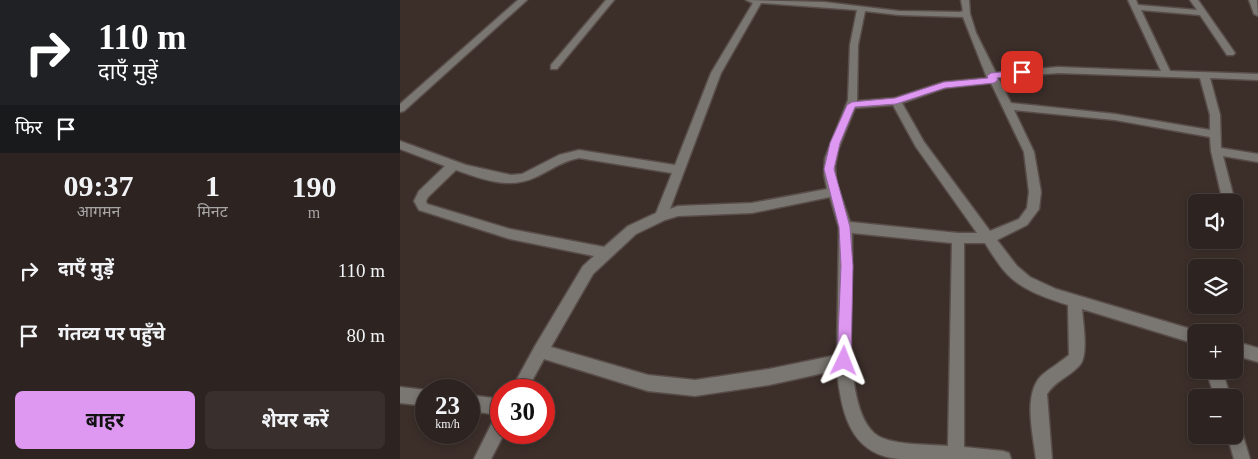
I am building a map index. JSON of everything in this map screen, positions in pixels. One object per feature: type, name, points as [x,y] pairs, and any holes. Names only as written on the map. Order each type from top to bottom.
[{"type":"street","points":[[400,109],[523,0]]},
{"type":"street","points":[[554,67],[610,0]]},
{"type":"street","points":[[750,0],[837,2],[862,8],[918,14],[966,14]]},
{"type":"street","points":[[662,216],[716,73],[759,0]]},
{"type":"street","points":[[845,227],[958,238],[988,238],[1023,222],[1033,209],[1035,192],[1029,152],[972,33],[966,14],[965,0]]},
{"type":"street","points":[[1194,0],[1230,53]]},
{"type":"street","points":[[1254,0],[1258,14]]},
{"type":"street","points":[[1133,4],[1202,13]]},
{"type":"street","points":[[1133,4],[1167,74]]},
{"type":"street","points":[[862,8],[854,42],[852,105],[835,143],[829,169],[845,227],[847,266],[844,361],[849,403],[856,421],[867,438],[893,450],[1003,459]]},
{"type":"street","points":[[852,105],[896,101],[944,85],[1058,70],[1258,77]]},
{"type":"street","points":[[1204,75],[1216,115],[1214,134],[1216,151],[1227,194]]},
{"type":"street","points":[[896,101],[938,172],[1012,270],[1025,281],[1053,294],[1188,335]]},
{"type":"street","points":[[1006,106],[1115,117],[1214,134]]},
{"type":"street","points":[[400,145],[501,179],[512,180],[539,171],[562,157],[579,154],[679,170]]},
{"type":"street","points":[[1216,151],[1258,158]]},
{"type":"street","points":[[455,164],[423,194],[420,201],[423,207],[510,234],[606,253]]},
{"type":"street","points":[[525,379],[588,270],[632,230],[662,216],[687,210],[752,208],[834,192]]},
{"type":"street","points":[[956,454],[958,238]]},
{"type":"street","points":[[1044,459],[1038,398],[1039,391],[1043,384],[1074,361],[1076,357],[1075,301]]},
{"type":"street","points":[[540,351],[648,383],[695,388],[769,377],[844,361]]},
{"type":"street","points":[[1243,351],[1258,355]]},
{"type":"street","points":[[400,395],[415,397]]},
{"type":"street","points":[[482,459],[490,444]]},
{"type":"street","points":[[1238,444],[1242,459]]},
{"type":"route","points":[[844,361],[847,266],[845,227],[829,169],[835,143],[852,105],[896,101],[944,85],[994,80],[991,76],[1022,72]]}]
